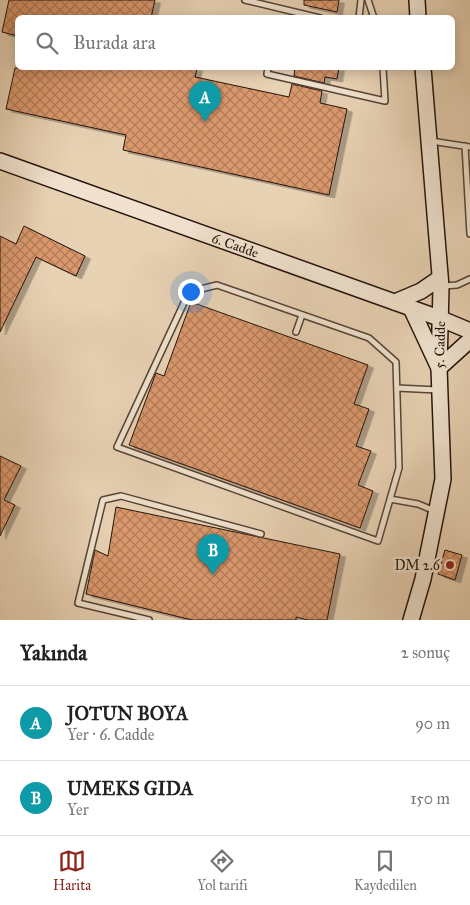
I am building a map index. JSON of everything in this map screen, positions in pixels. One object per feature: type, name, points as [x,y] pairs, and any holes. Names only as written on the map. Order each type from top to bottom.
[{"type":"street","points":[[416,0],[418,15]]},
{"type":"street","name":"5. Cadde","points":[[411,620],[438,512],[443,480],[439,368],[440,282],[423,70]]},
{"type":"street","name":"6. Cadde","points":[[0,161],[396,302],[470,331]]},
{"type":"street","points":[[396,302],[440,282]]},
{"type":"street","points":[[411,308],[439,368],[470,340]]},
{"type":"lane","points":[[245,0],[308,15]]},
{"type":"lane","points":[[359,15],[361,0]]},
{"type":"lane","points":[[368,0],[373,15]]},
{"type":"lane","points":[[268,70],[267,74],[385,101],[383,70]]},
{"type":"lane","points":[[429,140],[468,147],[470,234]]},
{"type":"lane","points":[[440,282],[457,285],[470,279]]},
{"type":"lane","points":[[217,285],[369,338],[396,362],[397,388],[399,468],[378,541],[117,447],[189,292],[217,285]]},
{"type":"lane","points":[[296,332],[302,315]]},
{"type":"lane","points":[[397,388],[441,390]]},
{"type":"lane","points":[[149,620],[78,603],[103,500],[121,496],[261,534]]},
{"type":"lane","points":[[390,499],[418,504],[438,512]]},
{"type":"building","points":[[9,0],[155,0],[152,15],[15,15],[15,35],[2,32]]},
{"type":"building","points":[[304,0],[339,0],[337,12],[304,5]]},
{"type":"building","points":[[15,68],[15,70],[197,70],[195,77],[289,97],[292,84],[322,91],[320,103],[347,109],[329,195],[123,150],[126,135],[6,109]]},
{"type":"building","points":[[295,70],[339,70],[337,79],[325,77],[324,83],[294,76]]},
{"type":"building","points":[[24,226],[85,256],[76,276],[36,257],[0,332],[0,236],[16,244]]},
{"type":"building","points":[[191,302],[368,365],[354,404],[369,409],[356,446],[371,451],[358,485],[373,491],[360,528],[129,445],[156,373],[164,376]]},
{"type":"building","points":[[0,456],[21,466],[4,500],[15,505],[0,536]]},
{"type":"building","points":[[116,507],[340,554],[327,620],[308,620],[296,617],[296,620],[192,620],[86,594],[95,550],[108,556]]},
{"type":"building","name":"DM 2.6","points":[[445,550],[462,555],[455,580],[438,574]]},
{"type":"place","name":"JOTUN BOYA","points":[[205,122]]},
{"type":"place","name":"DM 2.6","points":[[450,565]]},
{"type":"place","name":"UMEKS GIDA","points":[[213,575]]}]
